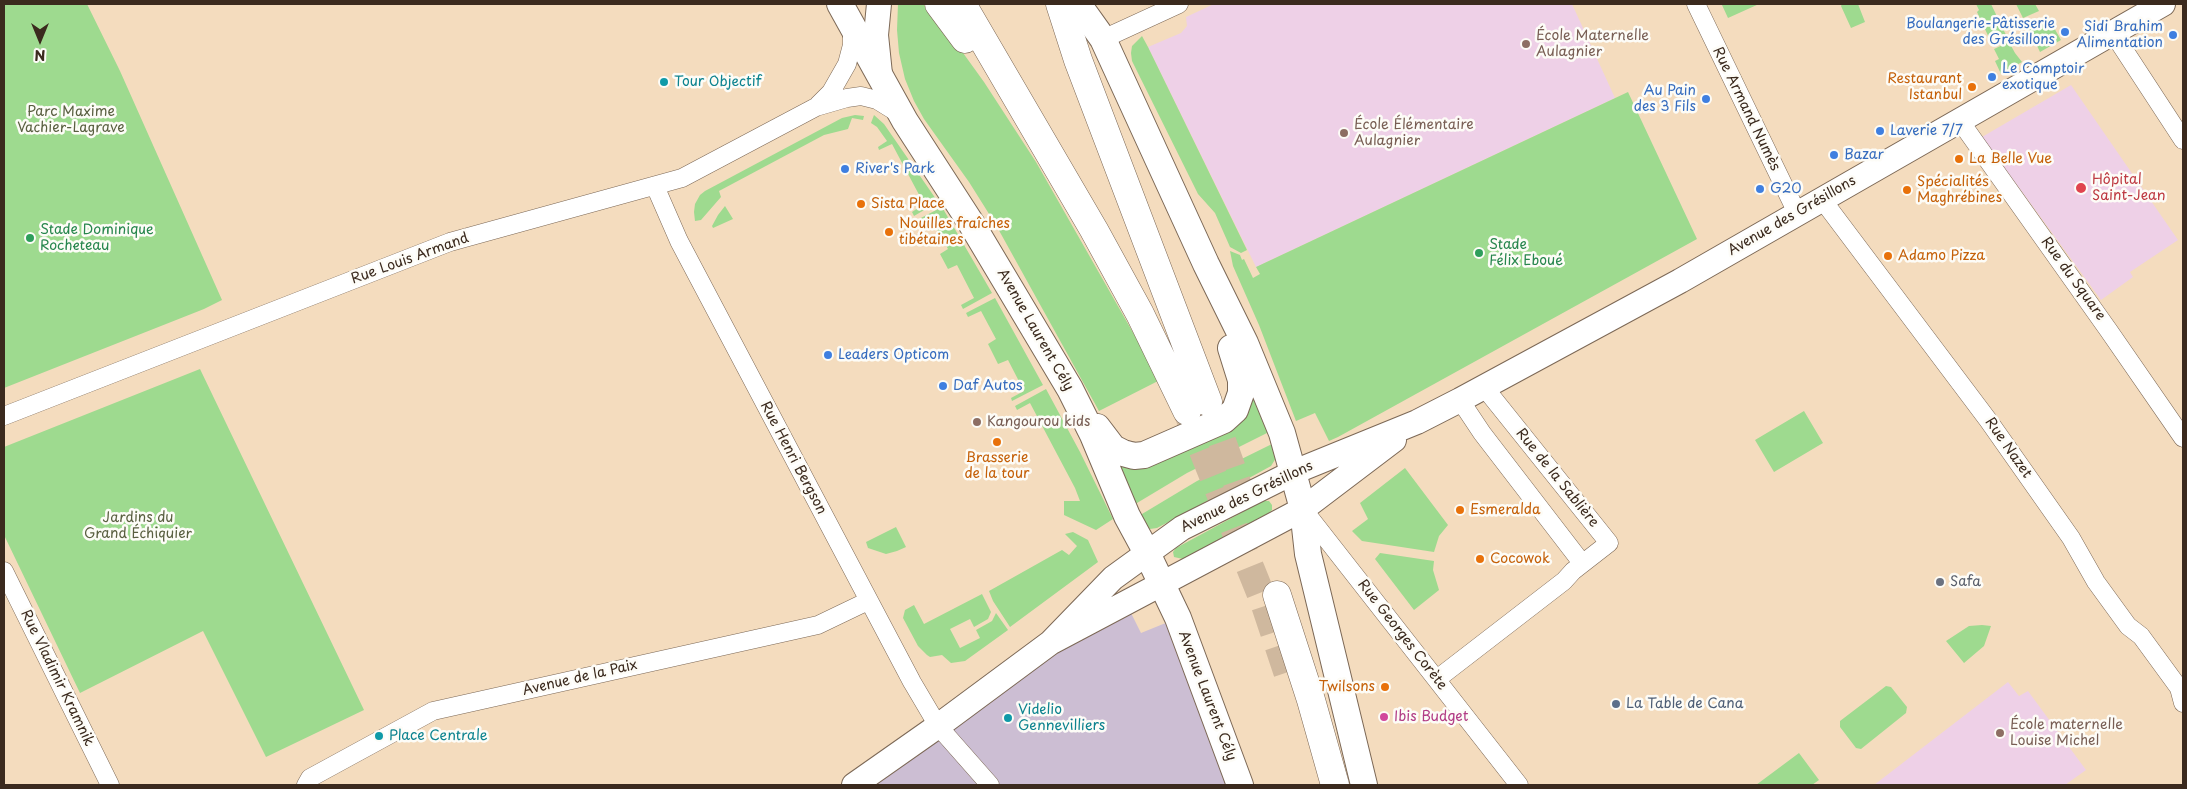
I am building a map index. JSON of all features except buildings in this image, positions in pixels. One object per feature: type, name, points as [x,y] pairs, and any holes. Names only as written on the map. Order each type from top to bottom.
[{"type":"highway","points":[[939,4],[989,70],[1087,235],[1198,406]]},
{"type":"highway","points":[[962,4],[1094,230],[1140,314]]},
{"type":"highway","points":[[980,4],[1113,232],[1198,406]]},
{"type":"highway","points":[[1060,4],[1198,406]]},
{"type":"highway","points":[[1277,595],[1336,785]]},
{"type":"main road","points":[[879,4],[876,44],[881,77]]},
{"type":"main road","points":[[1078,4],[1103,39],[1206,264],[1245,343],[1282,433],[1303,509],[1308,554],[1364,785]]},
{"type":"main road","name":"Avenue des Grésillons","points":[[1050,643],[1113,578],[1182,528],[1294,472],[1417,422],[1460,400],[1651,298],[1821,198],[2164,4]]},
{"type":"main road","name":"Avenue Laurent Cély","points":[[845,14],[905,121],[971,223],[1070,390],[1093,435],[1127,516],[1162,585],[1199,674],[1240,785]]},
{"type":"main road","points":[[1070,390],[1113,448],[1134,456],[1144,455],[1224,420],[1235,410],[1241,394],[1241,380],[1206,264]]},
{"type":"main road","name":"Avenue des Grésillons","points":[[854,785],[938,726],[1050,643],[1303,509],[1417,422]]},
{"type":"street","points":[[1103,39],[1180,4]]},
{"type":"street","name":"Rue Armand Numès","points":[[1696,4],[1797,213]]},
{"type":"street","name":"Rue Louis Armand","points":[[816,107],[831,92],[847,64],[853,41],[845,14]]},
{"type":"street","points":[[2112,33],[2183,140]]},
{"type":"street","name":"Rue Louis Armand","points":[[4,416],[450,242],[682,178],[816,107],[854,97],[870,97],[889,106],[905,121]]},
{"type":"street","name":"Rue du Square","points":[[1960,121],[2109,330],[2183,438]]},
{"type":"street","name":"Rue Henri Bergson","points":[[654,186],[679,241],[912,682],[938,726],[990,785]]},
{"type":"street","name":"Rue Nazet","points":[[1821,198],[1988,420],[2071,538],[2096,582],[2128,626],[2141,636],[2179,688],[2183,703]]},
{"type":"street","name":"Rue de la Sablière","points":[[1437,678],[1609,543],[1484,387]]},
{"type":"street","points":[[1460,400],[1482,433],[1582,563]]},
{"type":"street","name":"Rue Georges Corète","points":[[1303,509],[1519,785]]},
{"type":"street","name":"Rue Vladimir Kramnik","points":[[4,571],[110,785]]},
{"type":"street","name":"Avenue de la Paix","points":[[306,785],[310,778],[432,711],[818,625],[868,601]]},
{"type":"shaded area","name":"École Élémentaire Aulagnier","points":[[1214,4],[1572,4],[1615,98],[1256,267],[1148,47],[1181,33],[1187,26],[1186,17]]},
{"type":"shaded area","name":"Hôpital Saint-Jean","points":[[2071,85],[2178,240],[2130,272],[2133,277],[2101,300],[1982,137]]},
{"type":"shaded area","points":[[1126,603],[1141,633],[1178,618],[1235,785],[854,785]]},
{"type":"shaded area","name":"École maternelle Louise Michel","points":[[2008,682],[2019,696],[2028,691],[2086,770],[2065,785],[1874,785]]},
{"type":"green space","name":"Parc Maxime Vachier-Lagrave","points":[[4,4],[87,4],[120,71],[222,300],[204,309],[4,388]]},
{"type":"green space","points":[[898,4],[923,4],[953,39],[984,82],[1036,162],[1160,380],[1099,411],[996,225],[969,182],[924,119],[914,101],[905,79],[899,53],[897,30]]},
{"type":"green space","points":[[1759,4],[1728,18],[1722,5]]},
{"type":"green space","points":[[1842,4],[1858,4],[1865,22],[1851,28],[1841,6]]},
{"type":"green space","points":[[1976,4],[1991,4],[2006,35],[1991,42],[1977,12],[1979,10]]},
{"type":"green space","points":[[2016,4],[2035,4],[2039,11],[2023,18]]},
{"type":"green space","points":[[2042,18],[2047,28],[2053,26],[2061,40],[2040,52],[2027,25]]},
{"type":"green space","points":[[1142,36],[1247,250],[1241,253],[1230,247],[1215,213],[1198,194],[1132,61],[1132,46]]},
{"type":"green space","points":[[2009,42],[2022,62],[2001,74],[1995,61],[1999,59],[1994,49]]},
{"type":"green space","name":"Stade Félix Eboué","points":[[1628,92],[1697,239],[1338,437],[1329,441],[1315,413],[1296,421],[1259,325],[1233,266],[1230,251],[1240,255],[1242,260],[1244,259],[1253,278],[1260,274],[1256,267]]},
{"type":"green space","points":[[855,115],[864,116],[863,120],[852,118],[848,129],[824,135],[719,191],[721,197],[701,220],[695,221],[695,204],[700,195],[705,191],[842,118]]},
{"type":"green space","points":[[874,115],[884,124],[938,202],[914,216],[912,212],[924,204],[892,144],[879,150],[878,147],[887,141],[877,127],[871,123]]},
{"type":"green space","points":[[725,206],[733,219],[713,228],[712,226],[718,215]]},
{"type":"green space","points":[[942,207],[992,293],[963,309],[961,305],[974,298],[957,265],[948,269],[940,254],[948,249],[931,218],[919,224],[917,220]]},
{"type":"green space","points":[[995,298],[1043,385],[1012,401],[1011,398],[1024,391],[1008,360],[998,364],[988,344],[996,339],[981,311],[968,317],[966,313]]},
{"type":"green space","name":"Jardins du Grand Échiquier","points":[[200,369],[364,710],[266,757],[203,631],[80,693],[4,535],[4,447]]},
{"type":"green space","points":[[1046,389],[1113,519],[1096,530],[1064,515],[1064,501],[1080,501],[1075,488],[1030,403],[1017,410],[1015,406]]},
{"type":"green space","points":[[1250,389],[1271,431],[1187,473],[1132,506],[1113,462],[1127,464]]},
{"type":"green space","points":[[1804,411],[1823,443],[1774,472],[1755,440]]},
{"type":"green space","points":[[1274,443],[1276,458],[1271,466],[1176,518],[1157,528],[1150,529],[1146,528],[1137,517],[1197,481]]},
{"type":"green space","points":[[1405,468],[1448,525],[1439,536],[1434,552],[1362,541],[1352,531],[1368,519],[1360,503]]},
{"type":"green space","points":[[1263,501],[1269,501],[1272,505],[1272,510],[1269,513],[1183,559],[1174,557],[1173,552],[1176,548]]},
{"type":"green space","points":[[896,527],[906,547],[886,554],[868,548],[866,542]]},
{"type":"green space","points":[[1073,532],[1088,540],[1098,562],[1010,627],[993,601],[989,591],[1062,550],[1069,555],[1077,546],[1065,534]]},
{"type":"green space","points":[[1380,553],[1434,561],[1433,570],[1439,590],[1414,610],[1375,559]]},
{"type":"green space","points":[[982,594],[991,612],[988,619],[974,627],[970,619],[950,629],[960,648],[980,638],[976,630],[992,621],[996,613],[1008,630],[965,661],[951,663],[942,655],[930,657],[927,655],[918,646],[903,618],[905,610],[914,605],[924,624]]},
{"type":"green space","points":[[1969,626],[1991,626],[1984,646],[1964,663],[1946,641]]},
{"type":"green space","points":[[1886,686],[1891,687],[1907,707],[1906,713],[1861,749],[1856,748],[1840,727],[1840,721]]},
{"type":"green space","points":[[1799,753],[1819,780],[1812,785],[1756,785]]},
{"type":"tunnel","points":[[1208,402],[1250,519]]},
{"type":"tunnel","points":[[1187,411],[1264,602],[1291,683]]},
{"type":"place","name":"Boulangerie-Pâtisserie des Grésillons","points":[[2065,32]]},
{"type":"place","name":"Sidi Brahim Alimentation","points":[[2173,35]]},
{"type":"place","name":"École Maternelle Aulagnier","points":[[1526,44]]},
{"type":"place","name":"Le Comptoir exotique","points":[[1992,77]]},
{"type":"place","name":"Tour Objectif","points":[[664,82]]},
{"type":"place","name":"Restaurant Istanbul","points":[[1972,87]]},
{"type":"place","name":"Au Pain des 3 Fils","points":[[1706,99]]},
{"type":"place","name":"Laverie 7/7","points":[[1880,131]]},
{"type":"place","name":"École Élémentaire Aulagnier","points":[[1344,133]]},
{"type":"place","name":"Bazar","points":[[1834,155]]},
{"type":"place","name":"La Belle Vue","points":[[1959,159]]},
{"type":"place","name":"River's Park","points":[[845,169]]},
{"type":"place","name":"Hôpital Saint-Jean","points":[[2081,188]]},
{"type":"place","name":"G20","points":[[1760,189]]},
{"type":"place","name":"Spécialités Maghrébines","points":[[1907,190]]},
{"type":"place","name":"Sista Place","points":[[861,204]]},
{"type":"place","name":"Nouilles fraîches tibétaines","points":[[889,232]]},
{"type":"place","name":"Stade Dominique Rocheteau","points":[[30,238]]},
{"type":"place","name":"Stade Félix Eboué","points":[[1479,253]]},
{"type":"place","name":"Adamo Pizza","points":[[1888,256]]},
{"type":"place","name":"Leaders Opticom","points":[[828,355]]},
{"type":"place","name":"Daf Autos","points":[[943,386]]},
{"type":"place","name":"Kangourou kids","points":[[977,422]]},
{"type":"place","name":"Brasserie de la tour","points":[[997,442]]},
{"type":"place","name":"Esmeralda","points":[[1460,510]]},
{"type":"place","name":"Cocowok","points":[[1480,559]]},
{"type":"place","name":"Safa","points":[[1940,582]]},
{"type":"place","name":"Twilsons","points":[[1385,687]]},
{"type":"place","name":"La Table de Cana","points":[[1616,704]]},
{"type":"place","name":"Ibis Budget","points":[[1384,717]]},
{"type":"place","name":"Videlio Gennevilliers","points":[[1008,718]]},
{"type":"place","name":"École maternelle Louise Michel","points":[[2000,733]]},
{"type":"place","name":"Place Centrale","points":[[379,736]]}]
